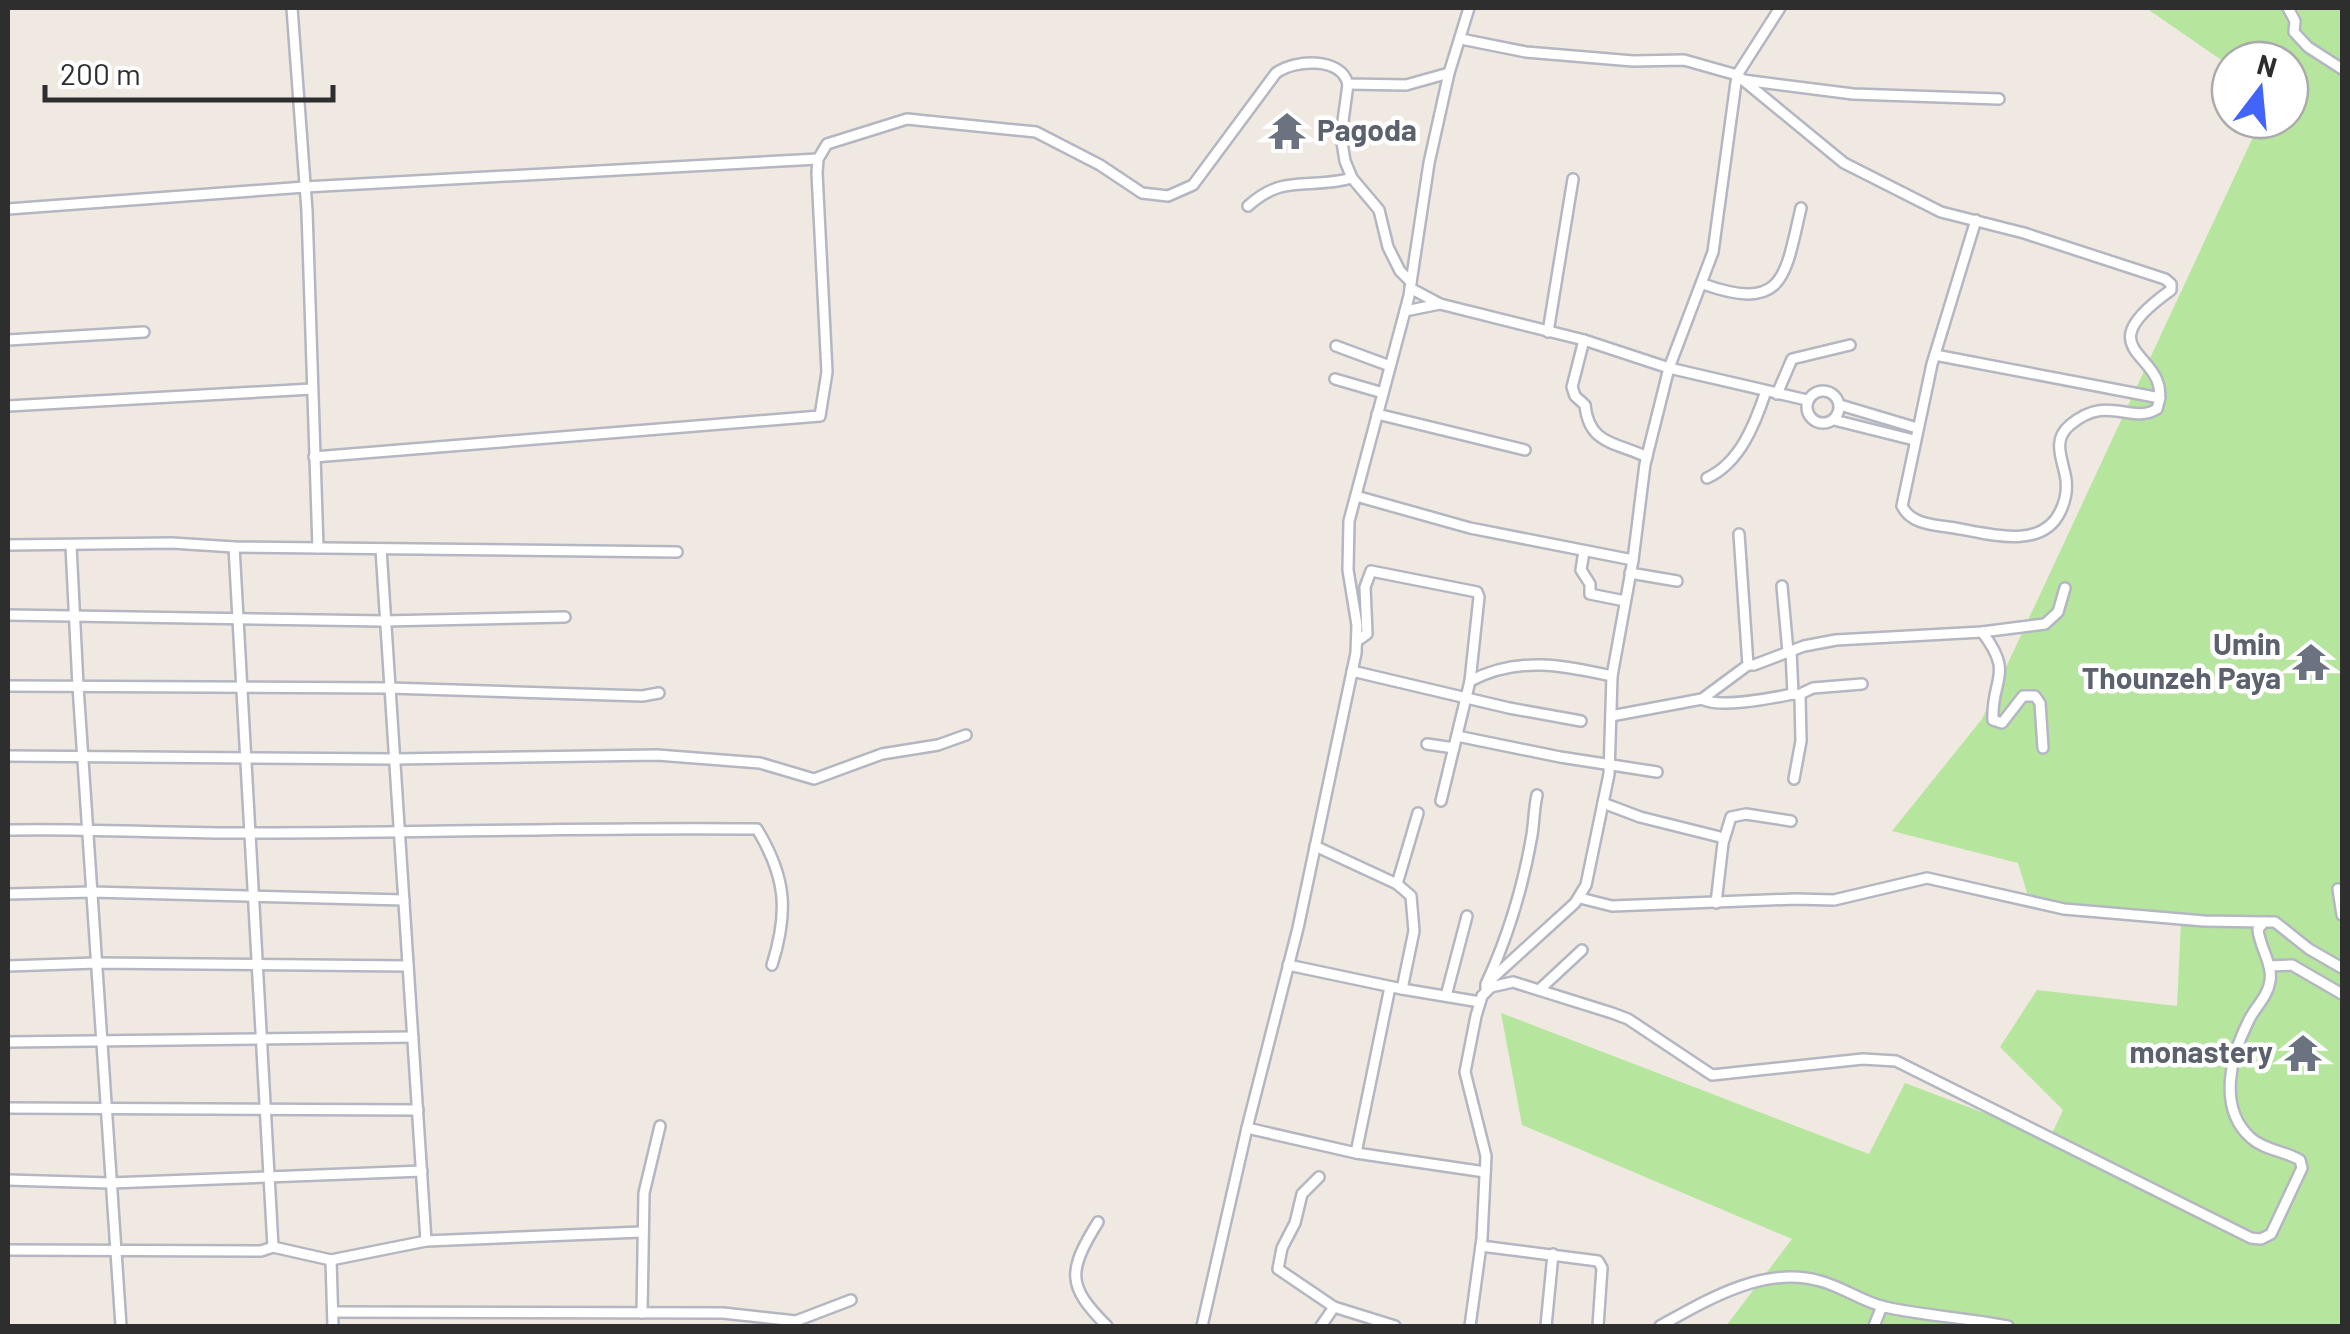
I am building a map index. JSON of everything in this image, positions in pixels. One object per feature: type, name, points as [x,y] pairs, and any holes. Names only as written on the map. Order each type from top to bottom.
[{"type":"street","points":[[292,8],[305,187],[318,548]]},
{"type":"street","points":[[1202,1326],[1288,964],[1352,671],[1357,624],[1348,570],[1349,521],[1405,311],[1429,163],[1469,8]]},
{"type":"street","points":[[1486,988],[1580,898],[1609,766],[1612,676],[1647,457],[1669,368],[1703,284],[1714,242],[1740,77],[1780,8]]},
{"type":"street","points":[[2288,8],[2297,26],[2294,32],[2342,69]]},
{"type":"street","points":[[1461,40],[1526,52],[1633,61],[1684,60],[1740,77],[1852,94],[1999,99]]},
{"type":"street","points":[[314,457],[820,416],[827,372],[818,159],[827,144],[907,118],[1036,132],[1100,165],[1142,193],[1168,196],[1193,185],[1284,67],[1294,64],[1336,67],[1346,75],[1341,136],[1352,178],[1379,210],[1388,247],[1400,270],[1411,285],[1440,304],[1584,340],[1669,368],[1807,400]]},
{"type":"street","points":[[1348,84],[1406,85],[1449,74]]},
{"type":"street","points":[[1740,77],[1844,163],[1941,212],[1976,220],[2172,284],[2171,290],[2144,309],[2130,332],[2131,347],[2158,379],[2160,398],[2156,409],[2148,414],[2105,408],[2067,427],[2059,446],[2065,497],[2052,527],[2039,534],[1985,534],[1916,521],[1906,514],[1900,500],[1935,355],[1976,220]]},
{"type":"street","points":[[8,208],[305,187],[818,159]]},
{"type":"street","points":[[1248,206],[1277,185],[1302,186],[1352,178]]},
{"type":"street","points":[[1548,332],[1572,179]]},
{"type":"street","points":[[1703,284],[1744,295],[1774,288],[1786,268],[1802,208]]},
{"type":"street","points":[[1405,311],[1440,304]]},
{"type":"street","points":[[8,340],[144,332]]},
{"type":"street","points":[[1584,340],[1572,391],[1585,405],[1587,423],[1597,436],[1647,457]]},
{"type":"street","points":[[1707,478],[1726,469],[1736,456],[1792,360],[1850,345]]},
{"type":"street","points":[[1336,346],[1390,366]]},
{"type":"street","points":[[1935,355],[2160,398]]},
{"type":"street","points":[[1335,379],[1383,392]]},
{"type":"street","points":[[8,406],[312,389]]},
{"type":"street","points":[[1807,400],[1825,390],[1840,405],[1917,428]]},
{"type":"street","points":[[1807,400],[1808,415],[1813,421],[1834,420],[1914,440]]},
{"type":"street","points":[[1834,420],[1840,405]]},
{"type":"street","points":[[1378,414],[1525,450]]},
{"type":"street","points":[[1356,496],[1470,528],[1633,560]]},
{"type":"street","points":[[1739,534],[1748,664]]},
{"type":"street","points":[[8,545],[172,543],[677,552]]},
{"type":"street","points":[[72,546],[121,1326]]},
{"type":"street","points":[[234,547],[273,1247]]},
{"type":"street","points":[[381,549],[426,1241]]},
{"type":"street","points":[[1584,550],[1581,570],[1590,584],[1590,594],[1625,601]]},
{"type":"street","points":[[1356,642],[1367,634],[1365,587],[1371,571],[1477,592],[1480,597],[1470,681],[1441,801]]},
{"type":"street","points":[[1630,572],[1677,581]]},
{"type":"street","points":[[1782,586],[1795,695],[1802,701],[1794,778]]},
{"type":"street","points":[[1748,664],[1754,666],[1790,651],[1836,640],[1982,632],[2045,624],[2058,612],[2065,588]]},
{"type":"street","points":[[8,615],[384,620],[564,617]]},
{"type":"street","points":[[1982,632],[1996,652],[2002,670],[1993,720],[2002,723],[2023,696],[2034,696],[2040,703],[2043,748]]},
{"type":"street","points":[[1470,681],[1514,664],[1534,663],[1612,676]]},
{"type":"street","points":[[1610,716],[1702,698],[1748,664]]},
{"type":"street","points":[[1352,671],[1581,721]]},
{"type":"street","points":[[1702,698],[1709,703],[1722,703],[1862,684]]},
{"type":"street","points":[[8,686],[389,688],[642,696],[659,693]]},
{"type":"street","points":[[8,756],[394,759],[657,755],[760,763],[814,779],[882,754],[938,745],[966,735]]},
{"type":"street","points":[[1457,736],[1658,772]]},
{"type":"street","points":[[1427,744],[1454,748]]},
{"type":"street","points":[[1470,1326],[1481,1246],[1486,1156],[1466,1072],[1470,1037],[1518,902],[1537,795]]},
{"type":"street","points":[[1603,804],[1724,838]]},
{"type":"street","points":[[1396,884],[1418,813]]},
{"type":"street","points":[[1716,903],[1724,838],[1731,818],[1736,814],[1791,821]]},
{"type":"street","points":[[8,830],[88,828],[249,834],[757,829],[774,857],[782,884],[782,935],[772,965]]},
{"type":"street","points":[[1315,846],[1396,884],[1411,896],[1414,931],[1402,989]]},
{"type":"street","points":[[1580,898],[1612,906],[1834,900],[1927,878],[2064,909],[2204,921],[2275,922],[2309,949],[2342,968]]},
{"type":"street","points":[[2338,889],[2342,915]]},
{"type":"street","points":[[8,894],[92,892],[404,900]]},
{"type":"street","points":[[1446,996],[1467,916]]},
{"type":"street","points":[[1486,988],[1510,982],[1628,1019],[1712,1075],[1874,1058],[1896,1061],[2149,1189],[2262,1240],[2270,1234],[2302,1168],[2300,1160],[2250,1138],[2230,1093],[2231,1064],[2247,1023],[2269,987],[2268,966],[2258,935],[2264,922]]},
{"type":"street","points":[[1539,990],[1582,950]]},
{"type":"street","points":[[1288,964],[1480,1002]]},
{"type":"street","points":[[2268,966],[2292,965],[2342,994]]},
{"type":"street","points":[[8,966],[408,966]]},
{"type":"street","points":[[1356,1154],[1390,986]]},
{"type":"street","points":[[8,1042],[413,1037]]},
{"type":"street","points":[[8,1108],[418,1110]]},
{"type":"street","points":[[642,1313],[644,1193],[660,1126]]},
{"type":"street","points":[[1247,1128],[1356,1154],[1485,1172]]},
{"type":"street","points":[[8,1180],[110,1183],[422,1171]]},
{"type":"street","points":[[1319,1177],[1302,1194],[1278,1269],[1334,1307],[1395,1326]]},
{"type":"street","points":[[1098,1222],[1087,1240],[1075,1279],[1080,1298],[1106,1326]]},
{"type":"street","points":[[8,1250],[262,1251],[273,1247],[331,1260],[426,1241],[641,1232]]},
{"type":"street","points":[[1481,1246],[1598,1261],[1602,1268],[1598,1326]]},
{"type":"street","points":[[1546,1326],[1553,1254]]},
{"type":"street","points":[[331,1260],[334,1326]]},
{"type":"street","points":[[1660,1326],[1703,1302],[1761,1280],[1819,1280],[1882,1306],[2008,1326]]},
{"type":"street","points":[[333,1312],[723,1313],[796,1321],[852,1300]]},
{"type":"street","points":[[1874,1326],[1882,1306]]},
{"type":"street","points":[[1321,1326],[1334,1307]]},
{"type":"green space","points":[[2146,8],[2342,8],[2342,1326],[1726,1326],[1792,1239],[1522,1125],[1501,1013],[1869,1154],[1905,1083],[2050,1138],[2063,1110],[2000,1047],[2037,990],[2177,1006],[2181,922],[2029,899],[2018,863],[1892,831],[1982,719],[2252,140],[2310,140],[2310,40],[2210,40],[2210,52]]},
{"type":"place","name":"Pagoda","points":[[1287,131]]},
{"type":"place","name":"Umin Thounzeh Paya","points":[[2311,662]]},
{"type":"place","name":"monastery","points":[[2303,1053]]}]
